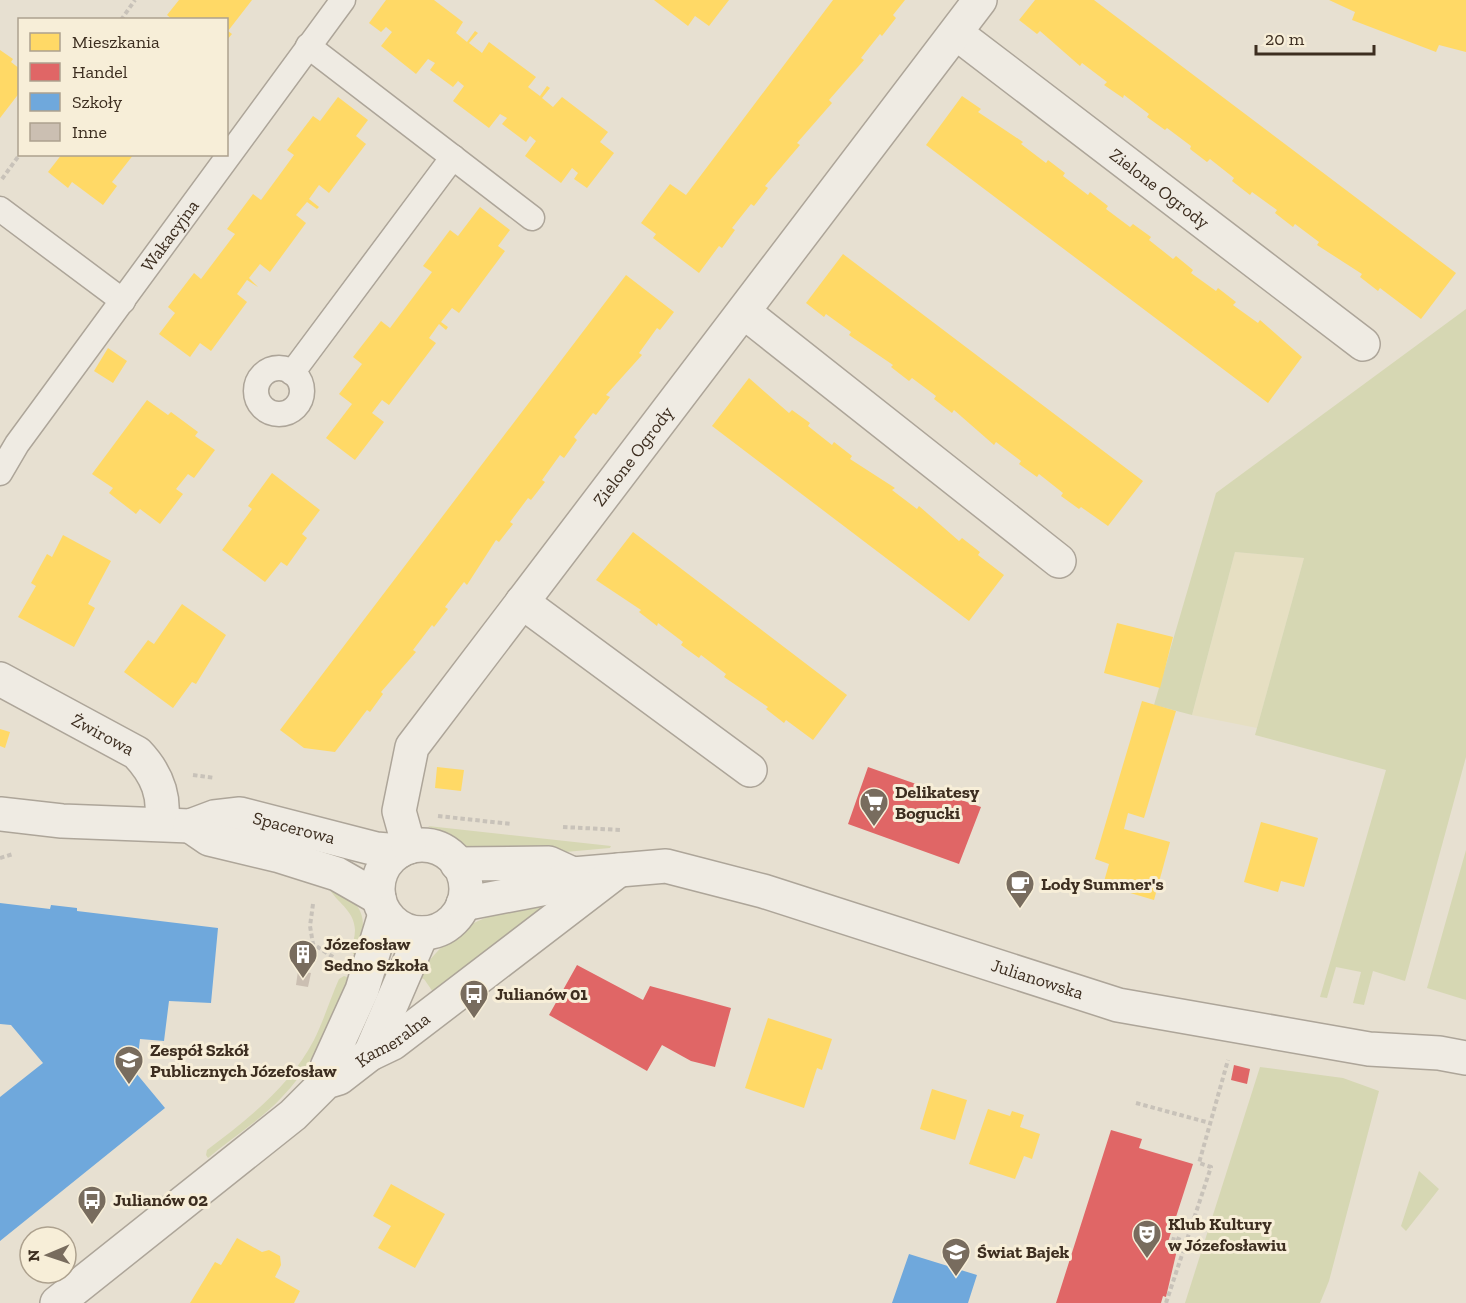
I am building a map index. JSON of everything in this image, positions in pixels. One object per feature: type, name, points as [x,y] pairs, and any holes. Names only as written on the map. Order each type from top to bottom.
[{"type":"street","name":"Zielone Ogrody","points":[[405,849],[399,811],[412,747],[980,0]]},
{"type":"street","name":"Zielone Ogrody","points":[[956,33],[1363,344]]},
{"type":"street","points":[[744,312],[1059,561]]},
{"type":"street","points":[[522,602],[750,770]]},
{"type":"street","name":"Żwirowa","points":[[0,679],[137,753],[152,771],[160,789],[164,808],[175,825]]},
{"type":"street","name":"Spacerowa","points":[[0,814],[62,821],[175,825],[240,814],[376,849],[405,849]]},
{"type":"street","name":"Spacerowa","points":[[175,825],[208,839],[280,856],[337,874],[382,906]]},
{"type":"street","points":[[326,1082],[327,1067],[362,990],[382,906],[381,873],[388,860],[405,849],[434,847],[446,853],[457,864],[465,884],[463,904],[449,924],[434,932],[422,933],[401,928],[382,906]]},
{"type":"street","points":[[457,864],[549,863],[573,874]]},
{"type":"street","name":"Julianowska","points":[[619,870],[666,866],[693,871],[1118,1005],[1369,1049],[1439,1053],[1466,1058]]},
{"type":"street","points":[[463,904],[552,887],[573,874],[619,870]]},
{"type":"street","name":"Kameralna","points":[[57,1303],[293,1114],[326,1082],[339,1078],[370,1054],[393,1043],[619,870]]},
{"type":"street","points":[[370,1054],[422,933]]},
{"type":"lane","name":"Wakacyjna","points":[[0,473],[17,444],[343,0]]},
{"type":"lane","points":[[308,46],[532,218]]},
{"type":"lane","points":[[292,372],[453,158]]},
{"type":"lane","points":[[0,208],[123,301]]},
{"type":"path","points":[[122,18],[135,0]]},
{"type":"path","points":[[0,182],[19,156]]},
{"type":"path","points":[[1166,1303],[1211,1167],[1199,1163],[1230,1051]]},
{"type":"path","points":[[1136,1102],[1210,1123]]},
{"type":"path","points":[[1171,1250],[1174,1237],[1186,1242]]},
{"type":"shaded area","points":[[1235,552],[1304,558],[1257,728],[1192,715]]},
{"type":"green space","points":[[1466,309],[1466,757],[1405,981],[1373,971],[1364,1005],[1353,1003],[1361,972],[1336,967],[1327,998],[1320,997],[1386,770],[1255,735],[1304,558],[1235,552],[1192,715],[1154,705],[1216,493]]},
{"type":"green space","points":[[428,826],[611,846],[610,848],[554,853],[467,849]]},
{"type":"green space","points":[[1466,850],[1466,1000],[1427,988]]},
{"type":"green space","points":[[331,886],[352,900],[361,914],[363,932],[358,956],[353,954],[354,923],[346,908],[330,890]]},
{"type":"green space","points":[[550,904],[433,992],[424,979],[417,977],[439,950],[467,927],[495,915]]},
{"type":"green space","points":[[344,976],[350,978],[329,1025],[294,1084],[265,1113],[208,1158],[207,1150],[253,1114],[293,1072],[314,1040],[339,979]]},
{"type":"green space","points":[[1260,1067],[1343,1078],[1379,1091],[1329,1281],[1320,1303],[1185,1303]]},
{"type":"green space","points":[[1419,1171],[1439,1189],[1406,1231],[1401,1226]]},
{"type":"building: Mieszkania","points":[[179,0],[252,0],[228,31],[228,18],[171,18],[167,15]]},
{"type":"building: Mieszkania","points":[[386,0],[434,0],[463,22],[456,33],[467,42],[475,31],[478,33],[469,43],[482,53],[489,42],[536,77],[528,87],[540,96],[547,86],[550,88],[542,98],[553,107],[562,97],[608,132],[600,142],[614,153],[587,188],[574,179],[578,173],[572,168],[561,183],[525,156],[536,141],[530,136],[526,142],[502,124],[507,118],[500,114],[489,128],[453,101],[464,86],[458,81],[453,87],[430,70],[435,63],[428,59],[416,74],[381,46],[392,32],[386,27],[381,32],[369,23]]},
{"type":"building: Mieszkania","points":[[654,0],[729,0],[709,26],[695,16],[688,26]]},
{"type":"building: Mieszkania","points":[[833,0],[905,0],[893,15],[896,18],[861,58],[864,60],[829,100],[832,103],[797,143],[800,145],[765,186],[768,188],[754,206],[751,204],[732,228],[735,230],[722,248],[719,246],[699,273],[653,238],[656,234],[641,223],[670,184],[686,195]]},
{"type":"building: Mieszkania","points":[[1035,0],[1094,0],[1456,273],[1421,319],[1380,288],[1378,291],[1360,277],[1362,274],[1317,245],[1319,242],[1295,224],[1293,227],[1275,213],[1277,210],[1252,192],[1250,195],[1232,181],[1234,178],[1210,159],[1207,162],[1190,149],[1191,146],[1167,128],[1165,130],[1147,117],[1149,114],[1124,95],[1123,98],[1104,85],[1107,82],[1082,63],[1080,66],[1040,31],[1037,34],[1019,20]]},
{"type":"building: Mieszkania","points":[[1329,0],[1466,0],[1466,52],[1439,45],[1436,52],[1352,20],[1355,12]]},
{"type":"building: Mieszkania","points":[[0,50],[13,59],[11,62],[18,67],[18,95],[0,118]]},
{"type":"building: Mieszkania","points":[[962,96],[981,109],[978,112],[1023,142],[1021,144],[1046,163],[1048,160],[1065,173],[1063,176],[1088,195],[1090,192],[1108,206],[1106,209],[1130,227],[1133,224],[1151,237],[1149,240],[1173,259],[1176,256],[1193,270],[1191,273],[1216,291],[1218,288],[1236,302],[1233,305],[1258,323],[1260,320],[1302,357],[1268,403],[926,145]]},
{"type":"building: Mieszkania","points":[[338,97],[368,120],[356,136],[366,144],[329,193],[319,185],[309,199],[319,207],[317,209],[307,202],[296,215],[306,223],[270,272],[260,264],[249,278],[258,287],[247,280],[237,294],[247,302],[211,351],[200,343],[190,357],[159,334],[175,313],[168,307],[194,273],[201,279],[235,234],[227,229],[253,194],[261,200],[294,155],[287,150],[313,116],[320,121]]},
{"type":"building: Mieszkania","points":[[60,156],[132,156],[112,182],[117,186],[103,205],[72,182],[68,188],[48,172]]},
{"type":"building: Mieszkania","points":[[480,207],[510,230],[498,246],[505,251],[459,313],[452,308],[441,322],[448,327],[446,330],[439,324],[429,338],[436,343],[389,405],[382,400],[372,413],[384,422],[355,460],[326,438],[352,404],[339,394],[362,364],[353,357],[381,321],[390,328],[432,272],[423,266],[450,230],[458,236]]},
{"type":"building: Mieszkania","points":[[843,254],[1143,481],[1108,526],[1061,496],[1063,493],[1039,474],[1037,477],[1019,464],[1021,461],[996,442],[994,445],[954,410],[952,413],[934,399],[936,396],[912,378],[909,381],[891,367],[893,365],[849,335],[851,332],[826,314],[824,317],[806,303]]},
{"type":"building: Mieszkania","points":[[626,275],[674,312],[660,330],[657,328],[639,353],[642,355],[606,395],[610,397],[596,415],[593,413],[574,437],[577,440],[564,458],[560,455],[542,480],[545,482],[531,500],[528,498],[510,522],[513,524],[499,542],[496,540],[467,585],[464,582],[445,607],[448,609],[434,627],[432,625],[413,650],[416,652],[381,692],[383,694],[370,712],[367,710],[335,752],[304,748],[280,730]]},
{"type":"building: Mieszkania","points":[[108,348],[127,361],[113,383],[94,371]]},
{"type":"building: Mieszkania","points":[[749,378],[789,413],[792,410],[810,423],[808,426],[832,445],[834,442],[852,456],[850,459],[895,488],[892,490],[917,509],[919,506],[959,541],[962,538],[980,552],[978,555],[1004,575],[969,621],[712,426]]},
{"type":"building: Mieszkania","points":[[147,400],[168,415],[171,412],[198,432],[195,436],[215,450],[194,478],[188,474],[176,489],[183,494],[160,524],[140,509],[136,514],[109,493],[113,488],[92,474]]},
{"type":"building: Mieszkania","points":[[272,473],[320,510],[302,534],[307,538],[287,566],[281,562],[265,582],[222,550],[252,509],[248,506]]},
{"type":"building: Mieszkania","points":[[633,532],[847,695],[813,740],[786,720],[784,723],[766,709],[768,707],[724,677],[726,674],[701,655],[699,658],[681,645],[683,642],[658,623],[657,626],[639,612],[641,610],[596,580]]},
{"type":"building: Mieszkania","points":[[63,535],[111,561],[88,604],[95,608],[74,647],[18,617],[36,586],[31,583],[47,554],[52,557]]},
{"type":"building: Mieszkania","points":[[182,604],[226,635],[196,684],[192,682],[173,708],[124,672],[148,640],[154,644]]},
{"type":"building: Mieszkania","points":[[1117,623],[1173,637],[1160,688],[1104,673]]},
{"type":"building: Mieszkania","points":[[1142,701],[1176,711],[1144,818],[1128,813],[1124,829],[1170,842],[1154,900],[1103,885],[1109,864],[1095,859]]},
{"type":"building: Mieszkania","points":[[0,729],[10,732],[5,748],[0,746]]},
{"type":"building: Mieszkania","points":[[437,767],[464,770],[461,791],[435,788]]},
{"type":"building: Mieszkania","points":[[1261,822],[1318,838],[1304,887],[1281,881],[1278,892],[1244,882]]},
{"type":"building: Mieszkania","points":[[768,1018],[832,1039],[822,1070],[817,1068],[804,1108],[745,1088]]},
{"type":"building: Mieszkania","points":[[932,1089],[967,1100],[955,1140],[920,1129]]},
{"type":"building: Mieszkania","points":[[988,1109],[1010,1116],[1012,1111],[1024,1115],[1020,1127],[1040,1134],[1032,1159],[1024,1156],[1015,1179],[969,1164]]},
{"type":"building: Mieszkania","points":[[391,1184],[445,1214],[415,1268],[378,1248],[391,1226],[373,1216]]},
{"type":"building: Mieszkania","points":[[237,1238],[262,1252],[269,1250],[280,1256],[281,1265],[275,1277],[300,1291],[294,1303],[190,1303],[215,1262],[221,1265]]},
{"type":"building: Handel","points":[[868,767],[981,807],[959,864],[848,824]]},
{"type":"building: Handel","points":[[577,965],[643,1000],[650,986],[731,1008],[715,1067],[691,1061],[662,1045],[647,1071],[549,1015]]},
{"type":"building: Handel","points":[[1234,1065],[1250,1069],[1247,1084],[1231,1080]]},
{"type":"building: Handel","points":[[1111,1130],[1142,1139],[1139,1148],[1193,1164],[1166,1248],[1177,1250],[1166,1297],[1163,1296],[1161,1303],[1056,1303]]},
{"type":"building: Szkoły","points":[[0,903],[50,909],[51,905],[77,908],[77,911],[218,928],[211,1003],[169,1001],[164,1041],[140,1039],[136,1073],[165,1108],[0,1241],[0,1097],[43,1063],[11,1025],[0,1024]]},
{"type":"building: Szkoły","points":[[909,1254],[977,1275],[968,1303],[892,1303]]},
{"type":"building: Inne","name":"Józefosław Sedno Szkoła","points":[[298,971],[311,973],[308,987],[296,985]]},
{"type":"place","name":"Delikatesy Bogucki","points":[[874,828]]},
{"type":"place","name":"Lody Summer's","points":[[1020,910]]},
{"type":"place","name":"Józefosław Sedno Szkoła","points":[[303,980]]},
{"type":"place","name":"Julianów 01","points":[[474,1020]]},
{"type":"place","name":"Zespół Szkół Publicznych Józefosław","points":[[129,1086]]},
{"type":"place","name":"Julianów 02","points":[[92,1226]]},
{"type":"place","name":"Klub Kultury w Józefosławiu","points":[[1147,1260]]},
{"type":"place","name":"Świat Bajek","points":[[956,1278]]}]
